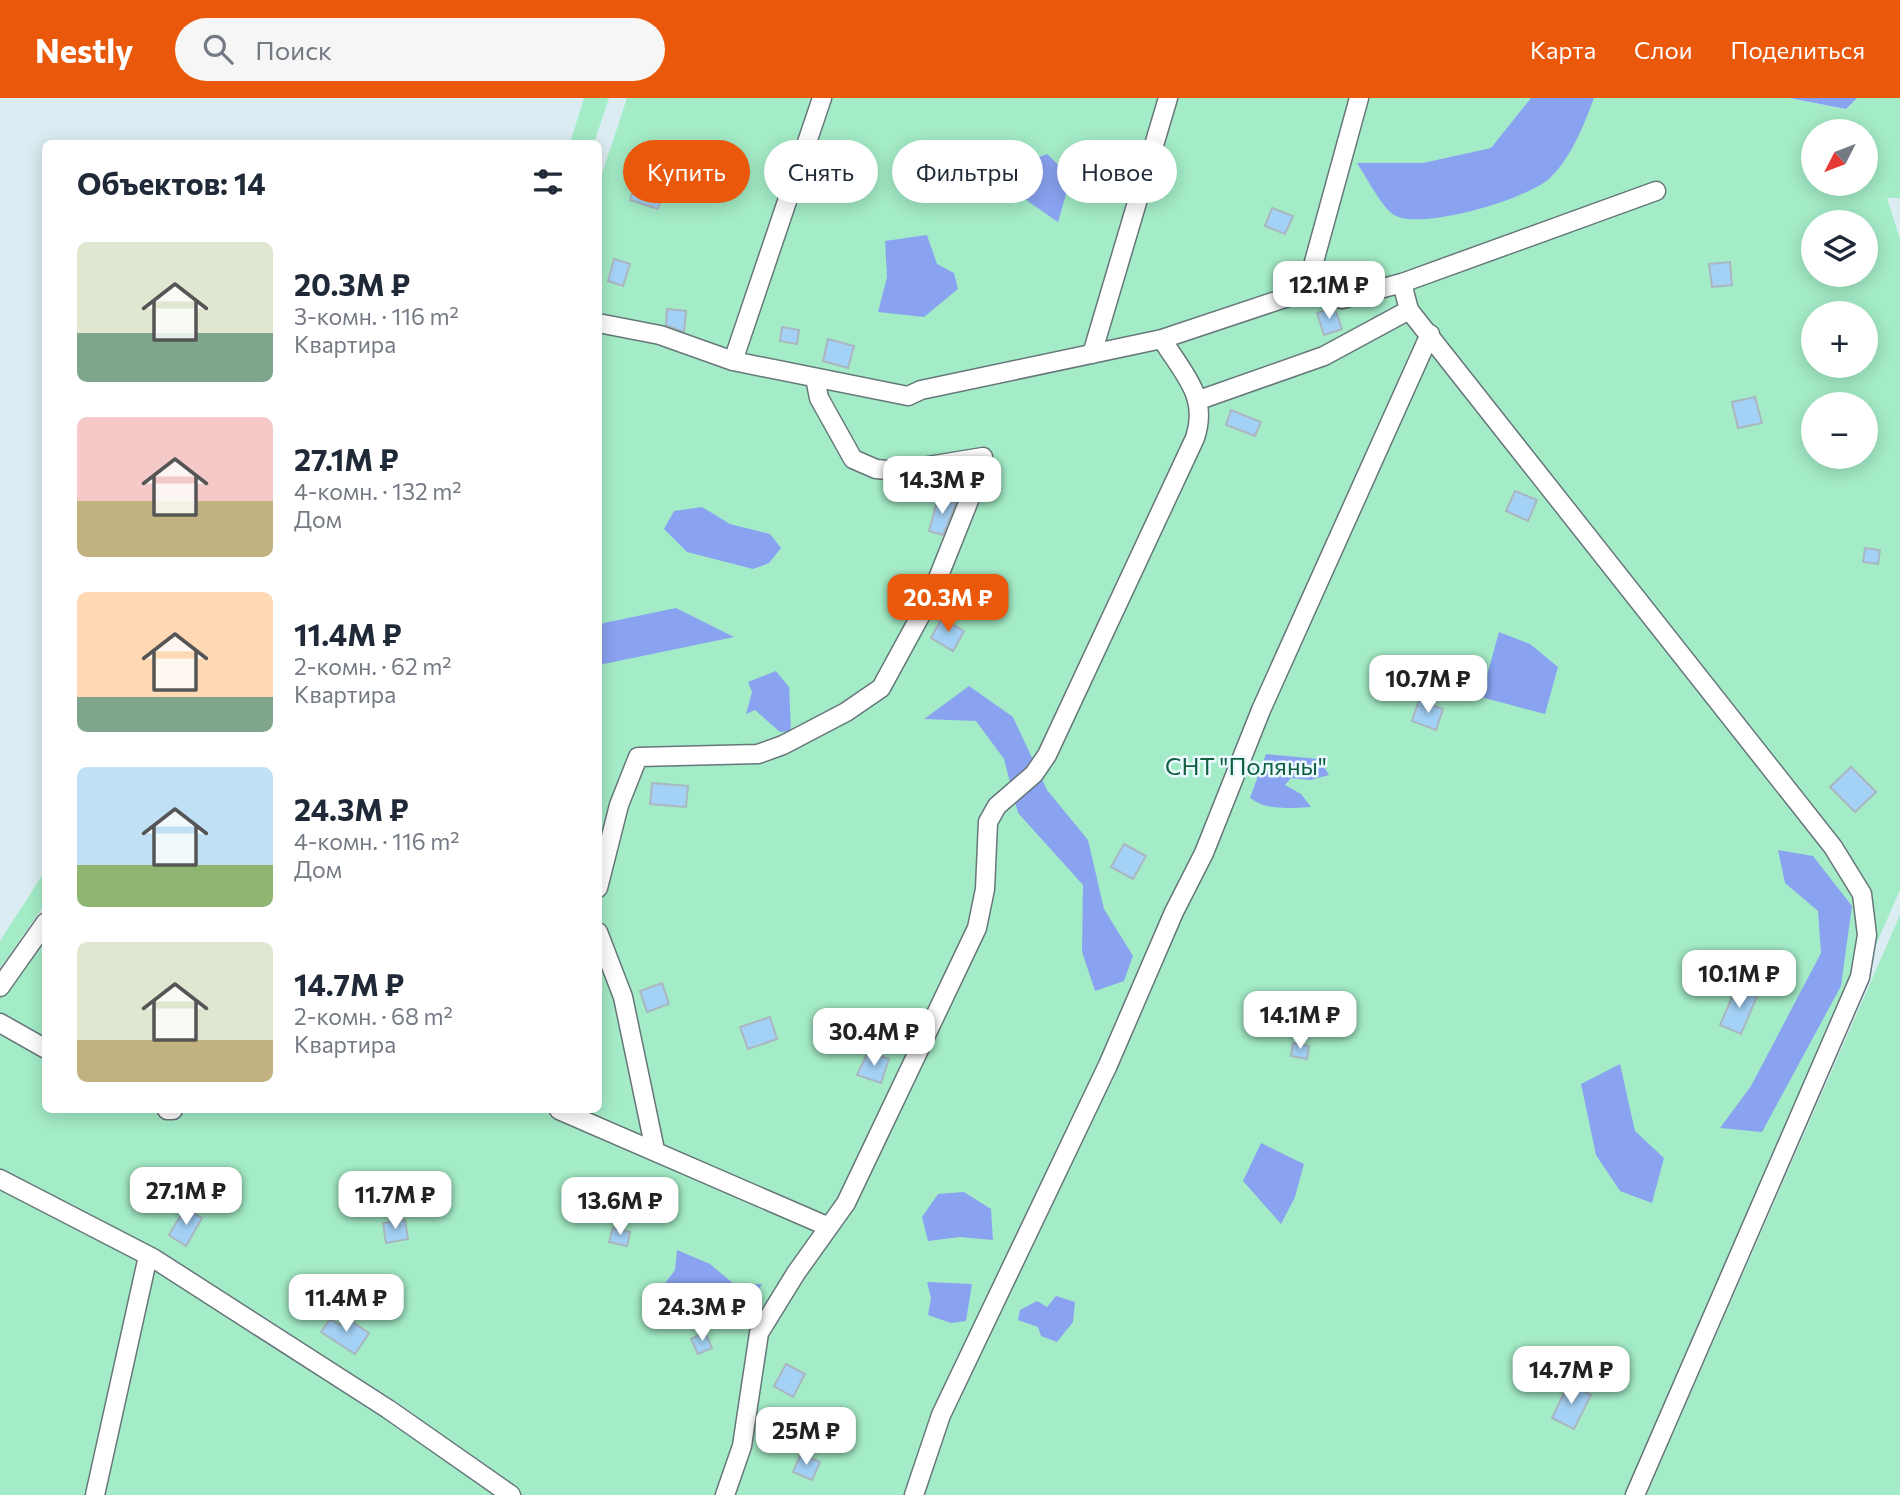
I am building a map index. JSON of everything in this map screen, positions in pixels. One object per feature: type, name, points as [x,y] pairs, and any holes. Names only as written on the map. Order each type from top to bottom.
[{"type":"street","points":[[733,361],[822,98]]},
{"type":"street","points":[[1091,354],[1168,98]]},
{"type":"street","points":[[1306,291],[1359,98]]},
{"type":"street","points":[[602,324],[660,335],[733,361],[908,396],[921,390],[1162,340],[1306,291],[1342,299],[1402,283],[1656,191]]},
{"type":"street","points":[[1402,283],[1409,310],[1833,847],[1862,894],[1867,935],[1860,976],[1635,1495]]},
{"type":"street","points":[[1199,400],[1324,356],[1409,310]]},
{"type":"street","points":[[914,1495],[941,1415],[1108,1065],[1204,853],[1261,710],[1430,334]]},
{"type":"street","points":[[725,1495],[742,1446],[758,1333],[846,1203],[976,928],[985,890],[988,822],[997,807],[1034,774],[1047,755],[1195,438],[1201,418],[1199,400],[1162,340]]},
{"type":"street","points":[[602,872],[619,805],[638,757],[758,754],[783,745],[846,712],[881,688],[930,598],[976,483],[983,457],[898,471],[876,469],[853,459],[819,398],[815,378]]},
{"type":"street","points":[[0,987],[42,928]]},
{"type":"street","points":[[602,943],[623,998],[655,1150]]},
{"type":"street","points":[[0,1023],[42,1047]]},
{"type":"street","points":[[566,1113],[829,1227]]},
{"type":"street","points":[[0,1179],[148,1256],[388,1409],[511,1495]]},
{"type":"street","points":[[95,1495],[148,1256]]},
{"type":"green space","points":[[584,98],[609,98],[595,140],[571,140]]},
{"type":"green space","name":"СНТ \"Поляны\"","points":[[627,98],[1789,98],[1845,109],[1857,98],[1900,98],[1900,198],[1887,198],[1900,239],[1900,890],[1635,1495],[0,1495],[0,987],[42,926],[42,1113],[602,1113],[602,174]]},
{"type":"green space","points":[[42,876],[42,908],[0,968],[0,941]]},
{"type":"green space","points":[[1900,915],[1900,1495],[1646,1495]]},
{"type":"water","points":[[1531,98],[1594,98],[1571,150],[1551,177],[1539,186],[1499,203],[1450,216],[1408,219],[1390,212],[1357,163],[1423,163],[1491,148]]},
{"type":"water","points":[[1789,98],[1857,98],[1846,109]]},
{"type":"water","points":[[1047,154],[1057,164],[1057,203],[1063,203],[1058,222],[1030,203],[1043,203],[1043,156]]},
{"type":"water","points":[[927,235],[937,264],[954,273],[958,289],[924,317],[878,312],[887,277],[885,241]]},
{"type":"water","points":[[702,507],[730,524],[770,534],[781,548],[769,563],[753,569],[687,552],[664,529],[674,511]]},
{"type":"water","points":[[676,608],[734,637],[602,664],[602,623]]},
{"type":"water","points":[[1499,632],[1530,644],[1558,667],[1545,714],[1481,697]]},
{"type":"water","points":[[776,671],[789,687],[791,731],[780,732],[755,710],[746,714],[752,692],[748,682]]},
{"type":"water","points":[[969,686],[1013,717],[1047,790],[1088,840],[1104,909],[1133,956],[1124,981],[1095,991],[1082,952],[1083,885],[1018,813],[1004,759],[976,721],[924,719]]},
{"type":"water","points":[[1266,754],[1319,759],[1329,775],[1310,780],[1291,778],[1285,785],[1301,794],[1311,807],[1271,807],[1250,798]]},
{"type":"water","points":[[1778,850],[1813,856],[1852,906],[1841,986],[1762,1132],[1720,1128],[1751,1086],[1821,953],[1818,911],[1785,883]]},
{"type":"water","points":[[1620,1064],[1635,1131],[1664,1158],[1652,1203],[1620,1191],[1596,1155],[1581,1084]]},
{"type":"water","points":[[1261,1143],[1304,1164],[1295,1197],[1281,1224],[1243,1181]]},
{"type":"water","points":[[964,1192],[991,1209],[993,1240],[960,1237],[928,1241],[922,1217],[938,1194]]},
{"type":"water","points":[[677,1250],[710,1264],[735,1285],[762,1284],[747,1299],[715,1317],[691,1304],[681,1284],[663,1286],[675,1270]]},
{"type":"water","points":[[927,1282],[972,1284],[966,1321],[951,1323],[928,1315],[931,1298]]},
{"type":"water","points":[[1056,1296],[1075,1302],[1073,1322],[1057,1342],[1041,1336],[1038,1327],[1018,1320],[1020,1310],[1037,1301],[1047,1307]]},
{"type":"building","points":[[639,203],[660,203],[658,209]]},
{"type":"building","points":[[1272,208],[1293,216],[1285,234],[1265,226]]},
{"type":"building","points":[[614,259],[630,264],[623,286],[608,281]]},
{"type":"building","points":[[1730,262],[1732,285],[1712,287],[1709,264]]},
{"type":"building","points":[[667,309],[686,311],[684,332],[666,325]]},
{"type":"building","points":[[1335,309],[1342,329],[1324,335],[1317,313]]},
{"type":"building","points":[[782,327],[799,330],[797,344],[780,341]]},
{"type":"building","points":[[828,339],[854,346],[848,368],[823,361]]},
{"type":"building","points":[[1755,397],[1762,423],[1738,428],[1732,402]]},
{"type":"building","points":[[1231,410],[1261,422],[1255,436],[1226,425]]},
{"type":"building","points":[[1515,491],[1537,500],[1528,521],[1506,511]]},
{"type":"building","points":[[938,498],[956,503],[943,535],[929,531]]},
{"type":"building","points":[[1865,548],[1880,550],[1878,564],[1863,562]]},
{"type":"building","points":[[942,618],[964,631],[953,651],[931,638]]},
{"type":"building","points":[[1419,700],[1443,709],[1436,730],[1412,721]]},
{"type":"building","points":[[1851,767],[1876,792],[1855,812],[1830,787]]},
{"type":"building","points":[[652,783],[688,786],[686,807],[650,804]]},
{"type":"building","points":[[1124,844],[1146,856],[1133,879],[1111,867]]},
{"type":"building","points":[[662,983],[669,1004],[647,1012],[640,991]]},
{"type":"building","points":[[1737,986],[1758,994],[1741,1034],[1720,1025]]},
{"type":"building","points":[[770,1017],[777,1039],[748,1049],[740,1027]]},
{"type":"building","points":[[1293,1043],[1309,1046],[1307,1059],[1291,1056]]},
{"type":"building","points":[[868,1052],[889,1059],[881,1083],[857,1075]]},
{"type":"building","points":[[185,1208],[202,1218],[186,1246],[169,1235]]},
{"type":"building","points":[[405,1220],[408,1239],[386,1243],[383,1223]]},
{"type":"building","points":[[613,1228],[630,1232],[627,1246],[609,1242]]},
{"type":"building","points":[[345,1317],[369,1333],[355,1354],[321,1332],[330,1319],[340,1325]]},
{"type":"building","points":[[705,1332],[712,1348],[698,1354],[691,1339]]},
{"type":"building","points":[[786,1364],[805,1374],[793,1397],[774,1386]]},
{"type":"building","points":[[1569,1383],[1591,1395],[1574,1429],[1552,1418]]},
{"type":"building","points":[[801,1454],[820,1462],[812,1480],[793,1472]]}]
